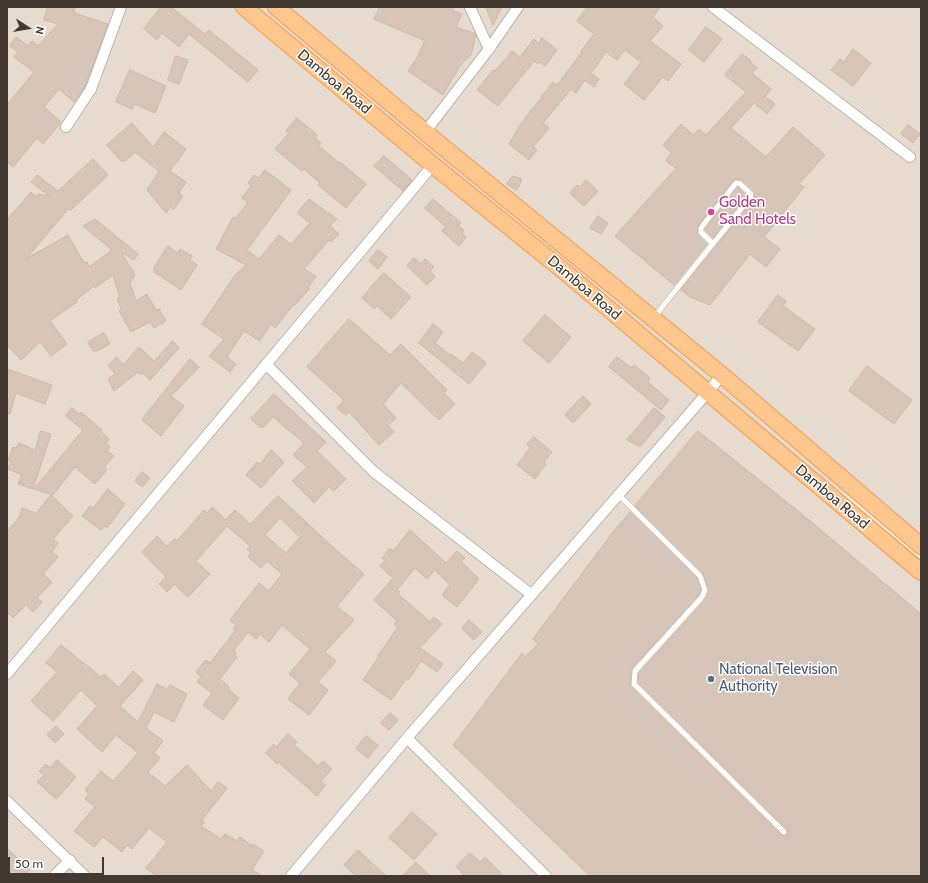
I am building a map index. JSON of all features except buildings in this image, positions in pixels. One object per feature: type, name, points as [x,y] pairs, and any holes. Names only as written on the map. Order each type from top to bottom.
[{"type":"main road","name":"Damboa Road","points":[[244,7],[433,165],[565,272],[921,572]]},
{"type":"main road","name":"Damboa Road","points":[[276,7],[426,132],[654,318],[921,546]]},
{"type":"street","points":[[66,127],[91,89],[121,7]]},
{"type":"street","points":[[470,7],[489,50]]},
{"type":"street","points":[[426,132],[489,50],[518,7]]},
{"type":"street","points":[[713,7],[910,157]]},
{"type":"street","points":[[7,674],[433,165]]},
{"type":"street","points":[[266,364],[374,472],[532,595]]},
{"type":"street","points":[[291,876],[408,738],[722,375]]},
{"type":"street","points":[[408,738],[543,875]]},
{"type":"street","points":[[7,801],[85,876]]},
{"type":"street","points":[[54,876],[70,860]]},
{"type":"lane","points":[[654,318],[750,198],[750,194],[739,183],[736,183],[701,228],[701,232],[713,244]]},
{"type":"lane","points":[[619,495],[700,576],[705,590],[702,597],[635,671],[634,684],[784,832]]},
{"type":"shaded area","points":[[7,7],[921,7],[921,542],[834,487],[921,559],[921,876],[7,876]]},
{"type":"place","name":"Golden Sand Hotels","points":[[711,212]]},
{"type":"place","name":"National Television Authority","points":[[711,679]]}]
